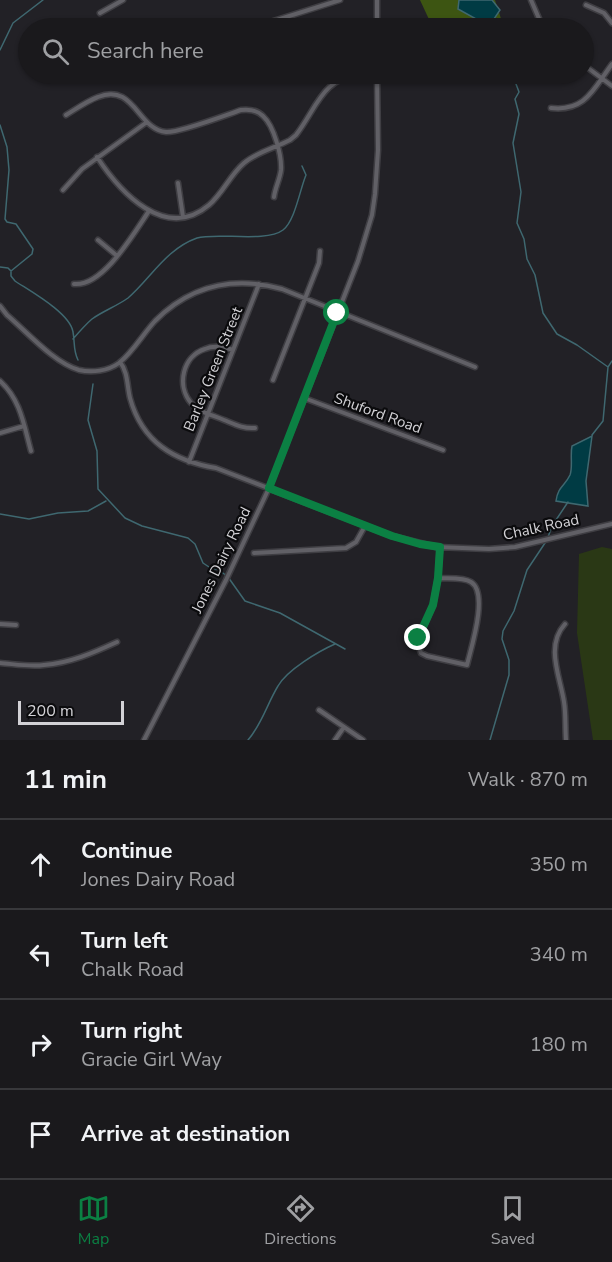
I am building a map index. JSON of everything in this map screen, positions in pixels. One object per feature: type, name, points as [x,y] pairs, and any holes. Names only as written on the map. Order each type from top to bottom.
[{"type":"street","points":[[100,13],[123,0]]},
{"type":"street","points":[[283,18],[340,0]]},
{"type":"street","points":[[377,0],[377,18]]},
{"type":"street","points":[[531,0],[537,18]]},
{"type":"street","points":[[586,5],[604,13],[612,23]]},
{"type":"street","points":[[551,108],[563,110],[585,101],[612,64]]},
{"type":"street","points":[[594,72],[612,86]]},
{"type":"street","points":[[98,157],[119,188],[149,211],[167,217],[183,217],[211,204],[246,162],[296,135],[327,88],[334,84]]},
{"type":"street","name":"Jones Dairy Road","points":[[144,740],[227,577],[269,488],[358,261],[372,215],[375,188],[377,84]]},
{"type":"street","points":[[66,115],[98,96],[108,94],[124,98],[158,130],[172,132],[241,110],[253,110],[264,117],[281,156],[281,167],[274,197]]},
{"type":"street","points":[[63,190],[82,169],[147,122]]},
{"type":"street","points":[[178,183],[183,217]]},
{"type":"street","points":[[74,284],[83,285],[98,277],[149,211]]},
{"type":"street","points":[[98,240],[116,255]]},
{"type":"street","points":[[273,380],[320,263],[320,251]]},
{"type":"street","points":[[0,306],[54,356],[67,365],[79,370],[98,371],[120,362],[155,322],[189,297],[222,284],[240,282],[259,284],[282,289],[475,367]]},
{"type":"street","name":"Barley Green Street","points":[[189,462],[259,284]]},
{"type":"street","points":[[233,350],[220,347],[206,348],[195,355],[185,368],[183,384],[187,396],[196,407],[246,429],[255,428]]},
{"type":"street","name":"Chalk Road","points":[[120,362],[126,374],[133,408],[142,426],[165,450],[189,462],[216,468],[409,542],[440,547],[489,549],[515,547],[612,524]]},
{"type":"street","points":[[0,381],[14,395],[31,452]]},
{"type":"street","name":"Shuford Road","points":[[304,398],[443,450]]},
{"type":"street","points":[[0,433],[24,426]]},
{"type":"street","points":[[254,553],[346,548],[356,542],[365,526]]},
{"type":"street","points":[[438,578],[469,580],[476,587],[479,609],[467,665],[427,656],[418,647],[418,638],[433,605],[440,547]]},
{"type":"street","points":[[0,624],[16,625]]},
{"type":"street","points":[[565,624],[558,634],[554,654],[564,702],[566,740]]},
{"type":"street","points":[[0,663],[41,666],[65,662],[81,658],[117,642]]},
{"type":"street","points":[[319,710],[363,740]]},
{"type":"street","points":[[335,740],[344,727]]},
{"type":"green space","points":[[420,0],[495,0],[501,18],[428,18]]},
{"type":"green space","points":[[602,547],[612,549],[612,740],[593,740],[577,633],[579,554]]},
{"type":"water","points":[[459,0],[492,0],[500,10],[495,18],[474,18],[458,9]]},
{"type":"water","points":[[592,436],[586,481],[588,506],[556,501],[558,492],[570,475],[572,446]]},
{"type":"waterway","points":[[20,18],[43,0]]},
{"type":"waterway","points":[[0,50],[13,23],[18,19]]},
{"type":"waterway","points":[[516,84],[519,92],[515,99],[519,114],[513,143],[521,192],[517,223],[524,239],[527,259],[535,275],[543,313],[557,334],[608,367]]},
{"type":"waterway","points":[[0,125],[7,147],[9,170],[5,219],[7,222],[16,224],[33,249],[32,254],[11,271]]},
{"type":"waterway","points":[[73,339],[92,319],[128,298],[176,249],[186,243],[205,236],[253,237],[275,234],[283,230],[291,220],[306,175],[302,166]]},
{"type":"waterway","points":[[0,267],[11,271]]},
{"type":"waterway","points":[[11,272],[15,281],[65,317],[73,332],[78,360]]},
{"type":"waterway","points":[[592,435],[603,421],[608,367],[612,361]]},
{"type":"waterway","points":[[93,384],[88,420],[97,451],[98,489],[125,518],[142,526],[188,538],[195,544],[203,563],[228,577],[245,601],[280,613],[345,649]]},
{"type":"waterway","points":[[0,514],[29,519],[58,513],[88,511],[106,501]]},
{"type":"waterway","points":[[490,740],[509,675],[509,660],[502,639],[503,631],[514,611],[527,570],[568,502]]},
{"type":"waterway","points":[[248,740],[282,680],[304,662],[335,644]]},
{"type":"route","points":[[337,313],[269,488],[409,542],[440,547],[433,605],[418,638]]}]
